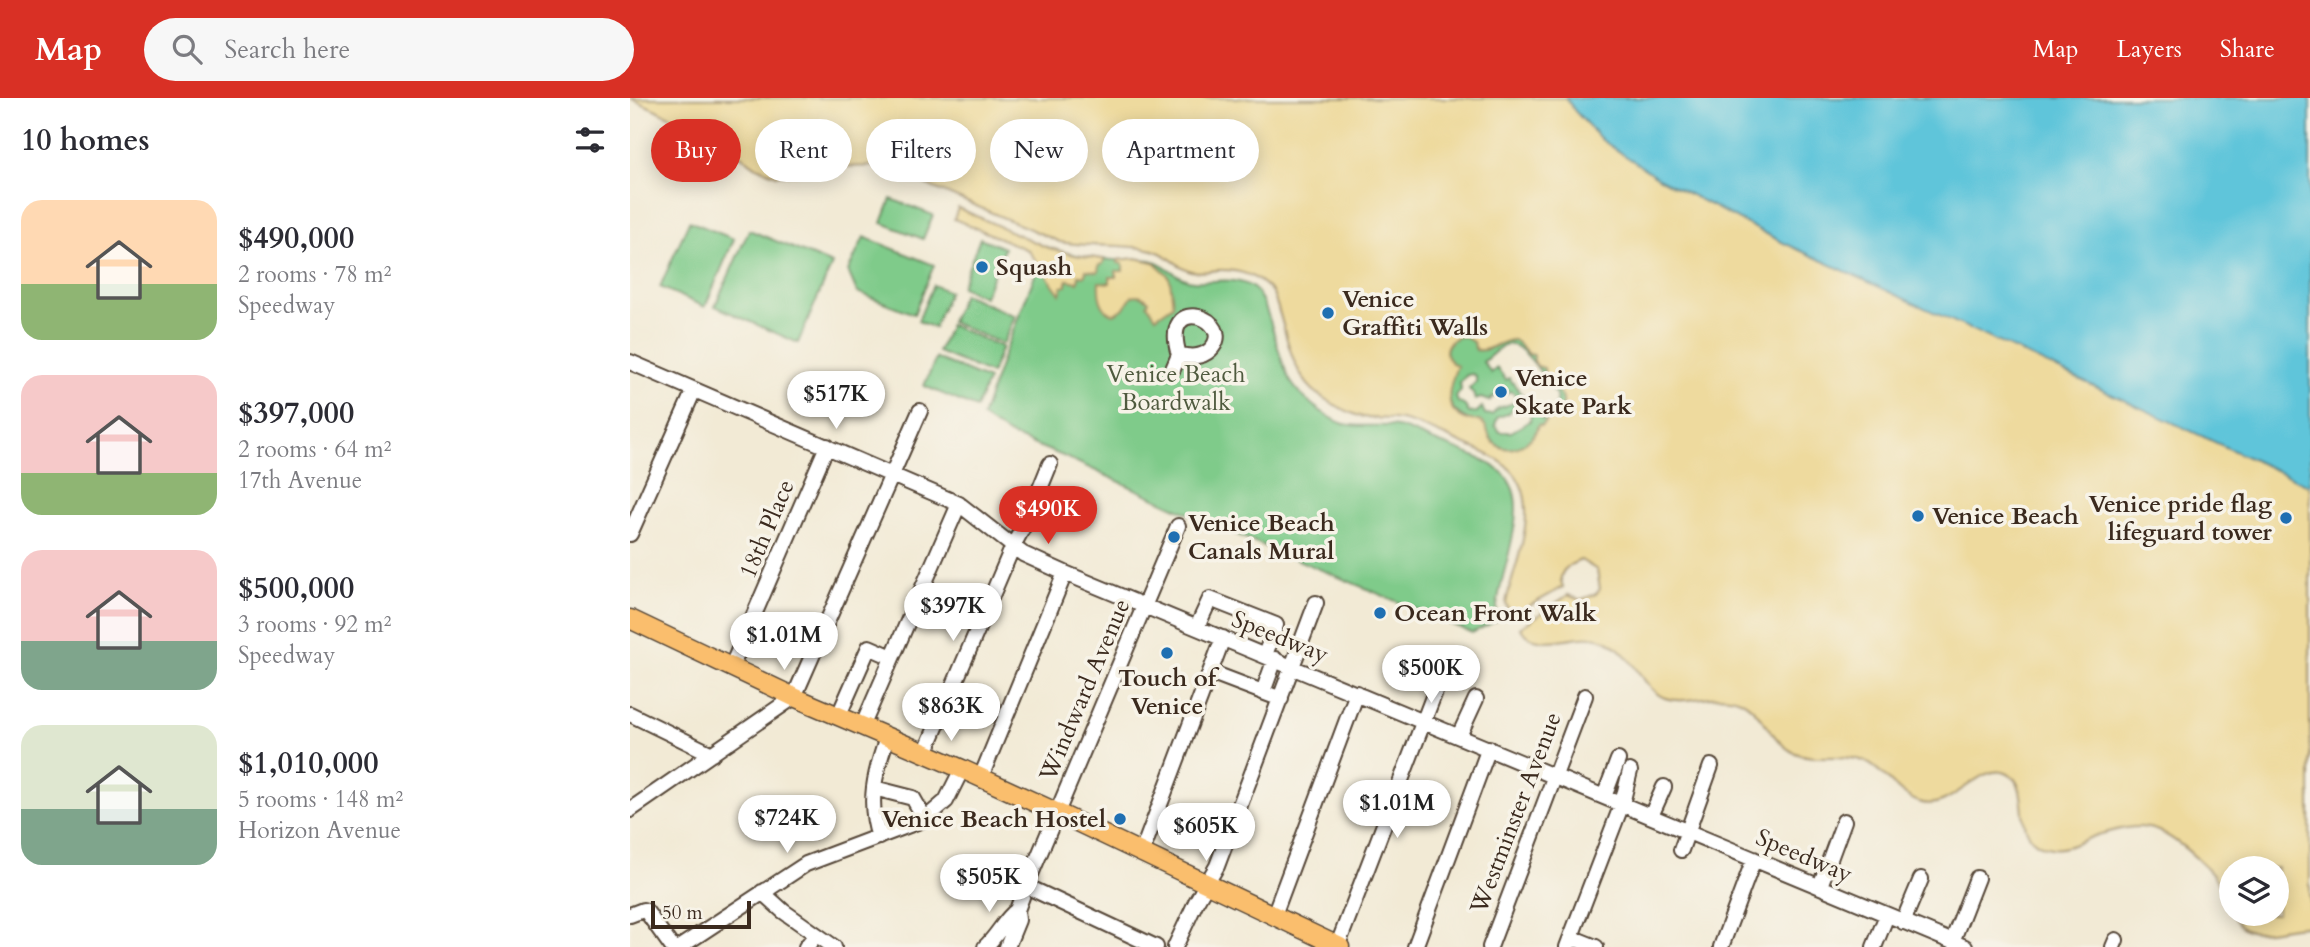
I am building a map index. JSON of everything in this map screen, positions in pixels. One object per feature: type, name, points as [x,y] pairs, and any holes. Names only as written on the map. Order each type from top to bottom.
[{"type":"main road","points":[[630,619],[838,717],[981,777],[1339,947]]},
{"type":"street","name":"Speedway","points":[[630,362],[960,503],[1023,554],[1065,573],[1959,944]]},
{"type":"street","points":[[630,534],[694,390]]},
{"type":"street","points":[[630,810],[794,697],[920,411]]},
{"type":"street","name":"18th Place","points":[[731,668],[827,446]]},
{"type":"street","points":[[925,753],[1050,464]]},
{"type":"street","points":[[862,727],[960,503]]},
{"type":"street","name":"Windward Avenue","points":[[1007,947],[1018,920],[1017,910],[1026,886],[1178,526]]},
{"type":"street","points":[[981,777],[1065,573]]},
{"type":"street","points":[[1197,627],[1210,599],[1276,625],[1263,692]]},
{"type":"street","points":[[1175,947],[1217,866],[1316,603]]},
{"type":"street","points":[[1142,852],[1223,638]]},
{"type":"street","points":[[838,717],[869,647],[892,657]]},
{"type":"street","points":[[1210,672],[1281,699]]},
{"type":"street","points":[[1339,947],[1441,676]]},
{"type":"street","points":[[1274,915],[1357,693]]},
{"type":"street","name":"Westminster Avenue","points":[[1490,947],[1585,696]]},
{"type":"street","points":[[1460,736],[1476,699]]},
{"type":"street","points":[[630,714],[712,754]]},
{"type":"street","points":[[879,837],[873,817],[874,788],[876,768],[887,738]]},
{"type":"street","points":[[1415,947],[1489,748]]},
{"type":"street","points":[[1604,797],[1618,760]]},
{"type":"street","points":[[1681,850],[1711,766]]},
{"type":"street","points":[[680,947],[806,864],[925,819],[946,802],[962,769]]},
{"type":"street","points":[[1596,947],[1569,942],[1622,804],[1630,771]]},
{"type":"street","points":[[1651,816],[1664,787]]},
{"type":"street","points":[[874,788],[913,798],[925,819]]},
{"type":"street","points":[[1820,886],[1844,821]]},
{"type":"street","points":[[1721,947],[1754,859]]},
{"type":"street","points":[[1959,944],[1977,877]]},
{"type":"street","points":[[1903,922],[1921,879]]},
{"type":"street","points":[[1026,886],[1156,947]]},
{"type":"street","points":[[762,892],[834,947]]},
{"type":"street","name":"Windward Avenue","points":[[985,947],[999,933],[1007,917],[1017,910]]},
{"type":"street","points":[[630,915],[646,911],[672,947]]},
{"type":"street","points":[[1874,947],[1886,915]]},
{"type":"street","points":[[806,947],[816,935]]},
{"type":"green space","points":[[891,199],[933,215],[923,239],[882,223]]},
{"type":"green space","points":[[689,221],[734,239],[705,307],[660,287]]},
{"type":"green space","points":[[749,230],[832,264],[798,343],[715,306]]},
{"type":"green space","points":[[864,237],[934,265],[914,314],[857,292],[848,271]]},
{"type":"green space","name":"Squash","points":[[980,238],[1004,248],[984,297],[961,287]]},
{"type":"green space","name":"Venice Beach Boardwalk","points":[[1046,247],[1097,259],[1151,260],[1187,280],[1229,281],[1250,286],[1263,302],[1291,382],[1317,408],[1342,423],[1406,429],[1475,457],[1501,472],[1512,487],[1516,500],[1516,516],[1496,621],[1472,633],[1207,522],[1068,458],[1010,435],[982,417]]},
{"type":"green space","points":[[933,285],[949,292],[934,328],[918,321]]},
{"type":"green space","points":[[963,294],[1015,316],[1003,344],[951,322]]},
{"type":"green space","points":[[950,325],[1002,347],[991,374],[938,352]]},
{"type":"green space","name":"Venice Skate Park","points":[[1463,336],[1473,342],[1476,350],[1515,340],[1529,354],[1534,355],[1536,364],[1544,368],[1545,377],[1550,377],[1553,386],[1562,396],[1563,406],[1560,413],[1550,417],[1541,426],[1538,425],[1529,441],[1521,446],[1505,448],[1498,445],[1487,430],[1457,413],[1452,407],[1449,392],[1456,366],[1446,353],[1449,344],[1457,337]],"holes":[[[1510,344],[1523,351],[1556,395],[1553,410],[1542,420],[1509,378],[1506,380],[1497,368],[1491,373],[1483,362],[1502,346]],[[1467,375],[1476,376],[1476,382],[1469,389],[1475,400],[1481,398],[1489,401],[1494,396],[1510,391],[1516,395],[1514,403],[1498,408],[1492,415],[1485,414],[1482,407],[1477,412],[1469,413],[1456,397],[1461,390],[1460,382]],[[1520,404],[1531,415],[1530,421],[1511,432],[1500,432],[1495,425],[1498,417],[1508,414]]]},
{"type":"green space","points":[[936,358],[988,380],[976,408],[924,386]]},
{"type":"sand","name":"Venice Beach","points":[[630,98],[1566,98],[1602,140],[1660,179],[1782,242],[2310,486],[2310,926],[2255,932],[2241,926],[2289,926],[2289,856],[2219,856],[2219,883],[2186,849],[2157,830],[2124,828],[2064,848],[2051,848],[2037,843],[2029,835],[2020,789],[2015,780],[2006,773],[1985,775],[1942,801],[1931,804],[1919,802],[1904,794],[1864,761],[1846,757],[1800,755],[1791,751],[1777,739],[1753,709],[1738,699],[1720,696],[1683,700],[1665,698],[1651,688],[1623,653],[1605,640],[1582,637],[1548,641],[1528,636],[1520,628],[1568,595],[1580,600],[1596,594],[1600,589],[1597,570],[1581,560],[1562,573],[1563,587],[1511,616],[1506,604],[1522,546],[1526,509],[1524,492],[1517,477],[1504,464],[1494,457],[1416,424],[1355,415],[1318,394],[1304,380],[1292,356],[1272,292],[1254,278],[1234,271],[1191,271],[1153,250],[1060,242],[920,182],[976,182],[976,119],[866,119],[866,166],[852,167],[852,119],[755,119],[755,166],[741,155],[741,119],[676,119]],"holes":[[[1463,336],[1473,342],[1476,350],[1515,340],[1529,354],[1534,355],[1537,366],[1544,368],[1545,377],[1550,377],[1553,386],[1562,396],[1563,406],[1560,413],[1550,417],[1541,426],[1538,425],[1531,438],[1519,447],[1511,449],[1497,446],[1491,440],[1484,424],[1457,415],[1450,403],[1450,388],[1457,366],[1448,358],[1446,348],[1452,340]]]},
{"type":"sand","points":[[958,208],[1046,247],[1104,259],[1103,264],[1099,265],[1098,272],[1086,270],[1085,276],[1079,275],[1078,282],[1067,280],[1067,286],[1062,287],[1060,294],[1028,250],[954,219]]},
{"type":"sand","points":[[1136,258],[1154,262],[1170,280],[1173,305],[1156,317],[1147,304],[1149,301],[1141,296],[1132,296],[1123,309],[1114,314],[1106,309],[1101,301],[1099,282],[1110,283],[1110,277],[1116,277],[1116,271],[1123,271],[1123,264],[1118,263],[1118,260]]},
{"type":"water","points":[[1566,98],[2310,98],[2310,486],[1782,242],[1660,179],[1602,140]]},
{"type":"place","name":"Squash","points":[[982,267]]},
{"type":"place","name":"Venice Graffiti Walls","points":[[1328,313]]},
{"type":"place","name":"Venice Skate Park","points":[[1501,392]]},
{"type":"place","name":"Venice Beach","points":[[1918,516]]},
{"type":"place","name":"Venice pride flag lifeguard tower","points":[[2286,518]]},
{"type":"place","name":"Venice Beach Canals Mural","points":[[1174,537]]},
{"type":"place","name":"Ocean Front Walk","points":[[1380,613]]},
{"type":"place","name":"Touch of Venice","points":[[1167,653]]},
{"type":"place","name":"Venice Beach Hostel","points":[[1120,819]]}]
